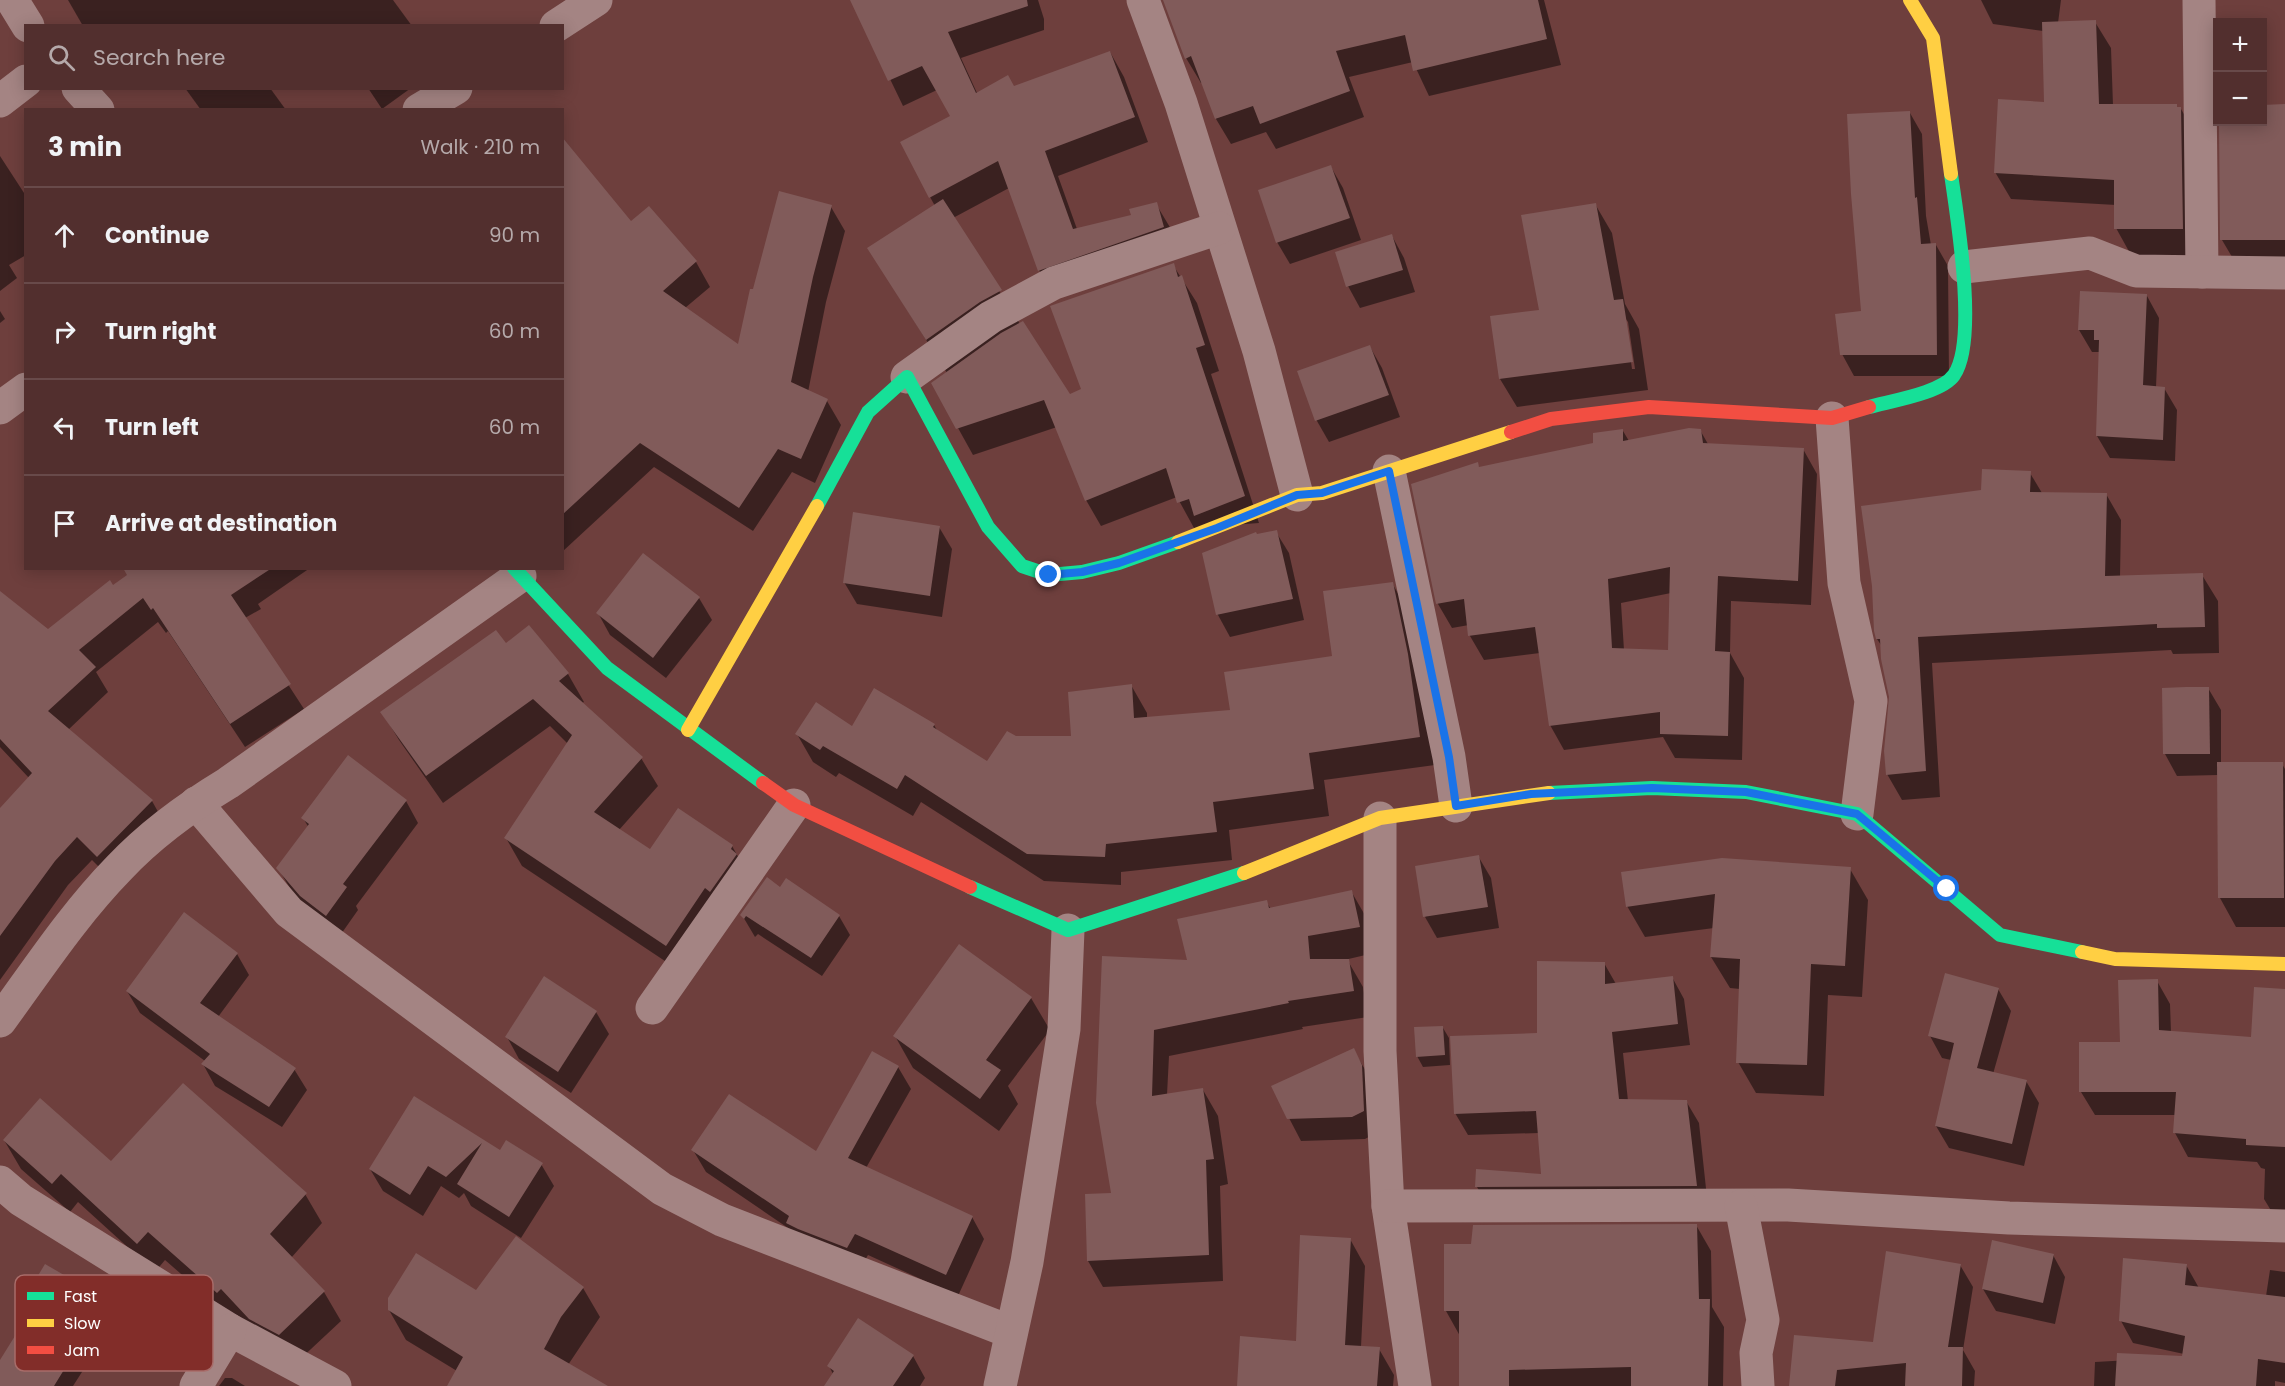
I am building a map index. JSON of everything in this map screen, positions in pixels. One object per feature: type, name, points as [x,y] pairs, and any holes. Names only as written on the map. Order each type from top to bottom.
[{"type":"street","points":[[12,0],[27,24]]},
{"type":"street","points":[[559,24],[596,0]]},
{"type":"street","points":[[1143,0],[1181,103],[1259,351],[1297,495]]},
{"type":"street","points":[[907,377],[988,527],[1022,566],[1049,575],[1082,572],[1119,563],[1217,528],[1297,495],[1322,493],[1551,419],[1649,407],[1832,418],[1937,388],[1954,376],[1964,352],[1964,267],[1933,38],[1910,0]]},
{"type":"street","points":[[2199,0],[2202,272]]},
{"type":"street","points":[[0,101],[24,83]]},
{"type":"street","points":[[80,90],[96,108]]},
{"type":"street","points":[[423,108],[453,90]]},
{"type":"street","points":[[688,730],[855,440],[868,412],[907,377],[991,317],[1054,283],[1219,228]]},
{"type":"street","points":[[1964,267],[2090,253],[2136,271],[2285,273]]},
{"type":"street","points":[[0,408],[24,390]]},
{"type":"street","points":[[1832,418],[1844,583],[1871,701],[1857,814]]},
{"type":"street","points":[[1389,471],[1449,757],[1456,806]]},
{"type":"street","points":[[0,1021],[66,929],[119,867],[196,802],[228,783],[517,572],[607,668],[688,730],[794,805],[894,854],[1068,930],[1223,881],[1380,818],[1531,794],[1652,788],[1746,792],[1857,814],[2000,935],[2115,959],[2285,964]]},
{"type":"street","points":[[196,802],[289,912],[662,1189],[722,1220],[1011,1332]]},
{"type":"street","points":[[652,1008],[794,805]]},
{"type":"street","points":[[1380,818],[1380,1052],[1388,1206],[1415,1386]]},
{"type":"street","points":[[1000,1386],[1027,1262],[1064,1029],[1068,930]]},
{"type":"street","points":[[0,1182],[21,1200],[142,1275]]},
{"type":"street","points":[[1388,1206],[1788,1205],[2009,1218],[2285,1226]]},
{"type":"street","points":[[1741,1206],[1763,1320],[1756,1353],[1758,1386]]},
{"type":"street","points":[[213,1319],[335,1386]]},
{"type":"street","points":[[213,1358],[230,1330]]},
{"type":"street","points":[[196,1386],[205,1371]]},
{"type":"building","points":[[850,0],[1027,0],[1028,6],[948,32],[976,93],[1008,75],[1014,86],[1110,51],[1135,117],[1045,151],[1073,229],[1131,215],[1129,209],[1157,202],[1164,227],[1038,271],[998,161],[929,198],[900,142],[950,116],[922,66],[888,81]]},
{"type":"building","points":[[1163,0],[1538,0],[1547,39],[1413,71],[1405,35],[1336,51],[1350,91],[1260,124],[1253,106],[1215,119],[1191,56],[1185,59]]},
{"type":"building","points":[[2096,20],[2099,104],[2177,104],[2177,107],[2181,107],[2183,229],[2114,229],[2114,180],[1994,173],[1998,99],[2044,102],[2042,22]]},
{"type":"building","points":[[2285,104],[2285,240],[2220,240],[2219,126],[2267,126],[2267,105]]},
{"type":"building","points":[[1910,111],[1915,198],[1917,197],[1921,244],[1936,243],[1937,355],[1840,355],[1835,314],[1861,311],[1847,114]]},
{"type":"building","points":[[564,139],[631,221],[649,206],[697,261],[663,291],[738,344],[750,289],[753,289],[779,191],[832,205],[813,277],[791,382],[828,399],[801,459],[778,449],[739,508],[640,443],[564,513]]},
{"type":"building","points":[[1331,165],[1350,218],[1276,243],[1258,190]]},
{"type":"building","points":[[943,199],[1002,290],[980,302],[926,340],[867,248]]},
{"type":"building","points":[[1596,203],[1614,300],[1623,299],[1633,362],[1499,379],[1490,316],[1539,310],[1521,215]]},
{"type":"building","points":[[1392,234],[1403,270],[1346,287],[1335,252]]},
{"type":"building","points":[[1174,263],[1178,277],[1182,275],[1205,345],[1196,348],[1245,496],[1194,516],[1189,499],[1177,503],[1166,468],[1085,501],[1044,400],[956,429],[931,383],[1001,333],[1023,321],[1070,394],[1081,389],[1050,306]]},
{"type":"building","points":[[2080,291],[2147,294],[2143,385],[2165,387],[2163,440],[2096,436],[2099,340],[2094,340],[2094,330],[2078,330]]},
{"type":"building","points":[[1370,345],[1389,395],[1315,421],[1297,371]]},
{"type":"building","points":[[1689,428],[1701,429],[1703,443],[1804,448],[1798,581],[1718,576],[1715,651],[1730,652],[1728,736],[1660,734],[1660,712],[1549,726],[1535,627],[1468,636],[1464,599],[1436,604],[1411,484],[1478,462],[1479,467],[1593,443],[1593,433],[1623,429],[1623,441]],"holes":[[[1670,567],[1668,650],[1612,648],[1608,579]]]},
{"type":"building","points":[[1982,469],[2031,471],[2030,492],[2107,493],[2105,576],[2203,573],[2205,627],[2157,628],[2157,624],[1918,637],[1926,771],[1886,775],[1884,751],[1889,697],[1881,659],[1880,639],[1876,639],[1874,631],[1872,586],[1861,506],[1981,490]]},
{"type":"building","points":[[853,512],[940,526],[930,596],[843,583]]},
{"type":"building","points":[[1277,530],[1293,599],[1216,615],[1202,553],[1256,532],[1257,534]]},
{"type":"building","points":[[643,553],[700,597],[653,658],[596,613]]},
{"type":"building","points":[[124,570],[269,570],[231,595],[291,684],[230,724],[153,608],[151,610],[143,598],[79,650],[96,667],[48,711],[153,800],[97,857],[77,837],[55,861],[0,936],[0,808],[32,773],[0,739],[0,591],[48,629],[110,580],[113,585],[127,575]]},
{"type":"building","points":[[1393,582],[1408,654],[1420,737],[1309,753],[1314,789],[1213,802],[1217,832],[1106,844],[1105,857],[1027,854],[905,775],[897,789],[823,746],[820,750],[795,734],[816,702],[852,726],[874,688],[935,724],[933,727],[987,761],[1007,731],[1016,736],[1071,736],[1068,692],[1132,684],[1134,718],[1230,710],[1224,672],[1332,656],[1323,591]]},
{"type":"building","points":[[529,625],[569,673],[559,681],[643,757],[594,812],[650,849],[678,808],[733,845],[731,849],[737,854],[710,892],[705,888],[666,946],[504,838],[572,735],[533,699],[426,776],[380,712],[496,630],[506,643]]},
{"type":"building","points":[[2209,687],[2210,754],[2163,754],[2162,688]]},
{"type":"building","points":[[348,755],[407,800],[343,884],[347,887],[326,916],[300,896],[276,868],[309,824],[301,818]]},
{"type":"building","points":[[2217,762],[2283,762],[2284,898],[2218,898]]},
{"type":"building","points":[[1479,855],[1488,907],[1423,917],[1415,866]]},
{"type":"building","points":[[1722,858],[1851,867],[1845,966],[1811,964],[1807,1065],[1736,1063],[1740,959],[1710,957],[1715,894],[1626,907],[1621,872]]},
{"type":"building","points":[[767,877],[780,887],[786,878],[840,915],[811,958],[746,916],[744,919],[740,915]]},
{"type":"building","points":[[1352,890],[1360,927],[1308,936],[1310,959],[1349,959],[1354,991],[1288,1001],[1289,1003],[1154,1030],[1152,1096],[1203,1088],[1214,1159],[1206,1160],[1209,1255],[1087,1261],[1085,1194],[1111,1193],[1096,1103],[1102,956],[1187,960],[1177,919],[1267,900],[1269,908]]},
{"type":"building","points":[[184,912],[238,953],[200,1003],[296,1068],[269,1107],[201,1064],[210,1054],[126,991]]},
{"type":"building","points":[[959,944],[1032,997],[986,1060],[1001,1070],[980,1099],[893,1036]]},
{"type":"building","points":[[1537,961],[1605,962],[1605,984],[1673,976],[1678,1024],[1612,1032],[1619,1099],[1687,1100],[1697,1186],[1475,1187],[1476,1169],[1541,1174],[1536,1111],[1454,1114],[1450,1036],[1537,1033]]},
{"type":"building","points":[[1945,973],[1999,988],[1977,1068],[2027,1080],[2012,1144],[1935,1126],[1954,1043],[1928,1036]]},
{"type":"building","points":[[544,976],[597,1011],[558,1072],[505,1037]]},
{"type":"building","points":[[2158,979],[2159,1030],[2251,1037],[2254,987],[2285,989],[2285,1147],[2246,1145],[2246,1139],[2173,1133],[2176,1092],[2079,1092],[2079,1042],[2120,1042],[2118,980]]},
{"type":"building","points":[[1443,1026],[1445,1055],[1416,1057],[1414,1027]]},
{"type":"building","points":[[1354,1048],[1362,1065],[1364,1111],[1352,1117],[1287,1119],[1271,1086]]},
{"type":"building","points":[[872,1051],[899,1066],[848,1158],[973,1216],[946,1275],[855,1234],[847,1248],[798,1229],[786,1223],[789,1216],[691,1150],[729,1094],[816,1151]]},
{"type":"building","points":[[183,1083],[307,1193],[270,1234],[325,1291],[279,1335],[249,1319],[221,1289],[217,1293],[213,1289],[213,1275],[197,1275],[148,1232],[137,1244],[61,1174],[52,1184],[3,1140],[40,1098],[111,1161]]},
{"type":"building","points":[[414,1096],[500,1150],[506,1140],[543,1163],[509,1217],[457,1184],[482,1143],[446,1177],[428,1166],[410,1195],[369,1169]]},
{"type":"building","points":[[1697,1224],[1699,1299],[1710,1299],[1708,1386],[1631,1386],[1631,1367],[1509,1370],[1509,1386],[1459,1386],[1459,1311],[1444,1311],[1444,1244],[1471,1244],[1473,1225]]},
{"type":"building","points":[[1300,1235],[1351,1238],[1345,1345],[1380,1347],[1377,1386],[1237,1386],[1240,1336],[1296,1341]]},
{"type":"building","points":[[516,1236],[584,1287],[561,1317],[544,1349],[608,1386],[447,1386],[463,1357],[388,1310],[388,1298],[416,1253],[476,1290]]},
{"type":"building","points":[[1992,1240],[2054,1254],[2043,1303],[1982,1289]]},
{"type":"building","points":[[1886,1251],[1961,1264],[1948,1347],[1963,1347],[1962,1386],[1905,1386],[1906,1363],[1837,1370],[1835,1386],[1789,1386],[1794,1335],[1873,1342]]},
{"type":"building","points":[[2123,1258],[2187,1264],[2185,1285],[2285,1297],[2285,1363],[2258,1359],[2256,1386],[2115,1386],[2117,1353],[2182,1356],[2185,1336],[2119,1321]]},
{"type":"building","points":[[45,1264],[64,1275],[38,1275]]},
{"type":"building","points":[[858,1318],[914,1355],[893,1386],[824,1386],[834,1371],[827,1366]]},
{"type":"building","points":[[15,1336],[15,1371],[63,1371],[54,1386],[0,1386],[0,1360]]},
{"type":"traffic: fast","points":[[1869,407],[1939,387],[1954,375],[1961,358],[1964,335],[1964,278],[1951,174]]},
{"type":"traffic: fast","points":[[817,506],[868,412],[907,377],[988,527],[1022,566],[1049,575],[1082,572],[1119,563],[1178,542]]},
{"type":"traffic: fast","points":[[516,570],[607,668],[763,783]]},
{"type":"traffic: fast","points":[[1549,793],[1652,788],[1746,792],[1857,814],[2000,935],[2082,952]]},
{"type":"traffic: fast","points":[[970,887],[1068,930],[1244,873]]},
{"type":"traffic: slow","points":[[1910,0],[1933,38],[1951,174]]},
{"type":"traffic: slow","points":[[1178,542],[1297,495],[1322,493],[1511,432]]},
{"type":"traffic: slow","points":[[688,730],[817,506]]},
{"type":"traffic: slow","points":[[1244,873],[1380,818],[1549,793]]},
{"type":"traffic: slow","points":[[2082,952],[2115,959],[2285,964]]},
{"type":"traffic: jam","points":[[1511,432],[1551,419],[1649,407],[1832,418],[1869,407]]},
{"type":"traffic: jam","points":[[763,783],[794,805],[970,887]]},
{"type":"route","points":[[1049,575],[1082,572],[1119,563],[1217,528],[1297,495],[1322,493],[1389,471],[1449,757],[1456,806],[1531,794],[1652,788],[1746,792],[1857,814],[1947,889]]}]
